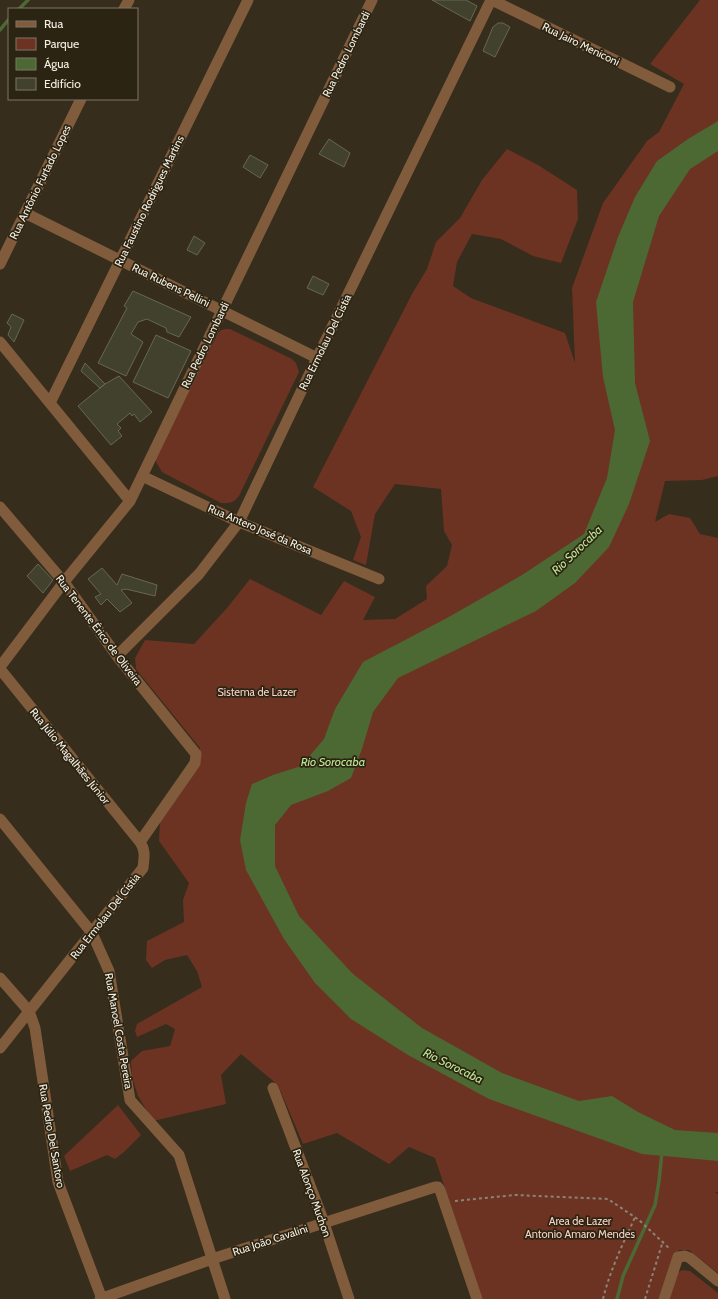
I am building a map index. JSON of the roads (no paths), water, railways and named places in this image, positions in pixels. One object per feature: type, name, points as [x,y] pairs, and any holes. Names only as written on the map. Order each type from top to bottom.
[{"type":"street","name":"Rua Faustino Rodrigues Martins","points":[[50,403],[248,0]]},
{"type":"street","name":"Rua Pedro Lombardi","points":[[0,668],[64,582],[130,501],[372,0]]},
{"type":"street","name":"Rua Jairo Meniconi","points":[[492,0],[670,87]]},
{"type":"street","name":"Rua Ermolau Del Cístia","points":[[117,656],[199,574],[239,522],[317,358],[492,0]]},
{"type":"street","name":"Rua Antônio Furtado Lopes","points":[[0,264],[80,100]]},
{"type":"street","name":"Rua Rubens Pellini","points":[[25,213],[317,358]]},
{"type":"street","points":[[0,342],[130,501]]},
{"type":"street","name":"Rua Antero José da Rosa","points":[[142,476],[239,522],[379,579]]},
{"type":"street","name":"Rua Tenente Érico de Oliveira","points":[[0,507],[64,582],[117,656],[196,754],[195,763],[140,842]]},
{"type":"street","name":"Rua Júlio Magalhães Júnior","points":[[0,668],[140,842]]},
{"type":"street","name":"Rua Manoel Costa Pereira","points":[[0,819],[92,933],[109,971],[130,1100],[178,1155],[225,1299]]},
{"type":"street","name":"Rua Ermolau Del Cístia","points":[[0,1048],[143,868],[144,848],[140,842]]},
{"type":"street","name":"Rua Pedro Del Santoro","points":[[0,978],[29,1011],[35,1028],[58,1182],[102,1299]]},
{"type":"street","name":"Rua Alonço Muchon","points":[[274,1088],[322,1217],[349,1299]]},
{"type":"street","name":"Rua João Cavalini","points":[[102,1299],[212,1259],[435,1187],[438,1187],[440,1190],[477,1299]]},
{"type":"street","points":[[664,1299],[681,1257],[690,1258],[718,1281]]},
{"type":"water","name":"Rio Sorocaba","points":[[718,121],[718,151],[690,169],[659,216],[633,302],[635,383],[650,441],[629,504],[609,547],[575,583],[536,611],[398,678],[373,712],[362,749],[351,778],[328,791],[291,805],[275,825],[275,866],[299,916],[353,974],[422,1028],[502,1073],[579,1101],[612,1096],[638,1112],[675,1130],[718,1133],[718,1161],[642,1154],[489,1099],[408,1055],[351,1019],[315,983],[284,939],[246,870],[240,840],[246,803],[252,784],[273,775],[301,766],[324,739],[335,709],[363,662],[447,618],[522,575],[584,534],[607,478],[615,430],[603,377],[596,302],[618,237],[635,197],[657,161],[688,139]]},
{"type":"waterway","points":[[20,8],[28,0]]},
{"type":"waterway","points":[[0,30],[8,20]]},
{"type":"waterway","points":[[617,1299],[623,1276],[655,1205],[662,1152]]},
{"type":"park label","name":"Sistema de Lazer","points":[[257,692]]},
{"type":"park label","name":"Area de Lazer Antonio Amaro Mendes","points":[[580,1227]]}]
